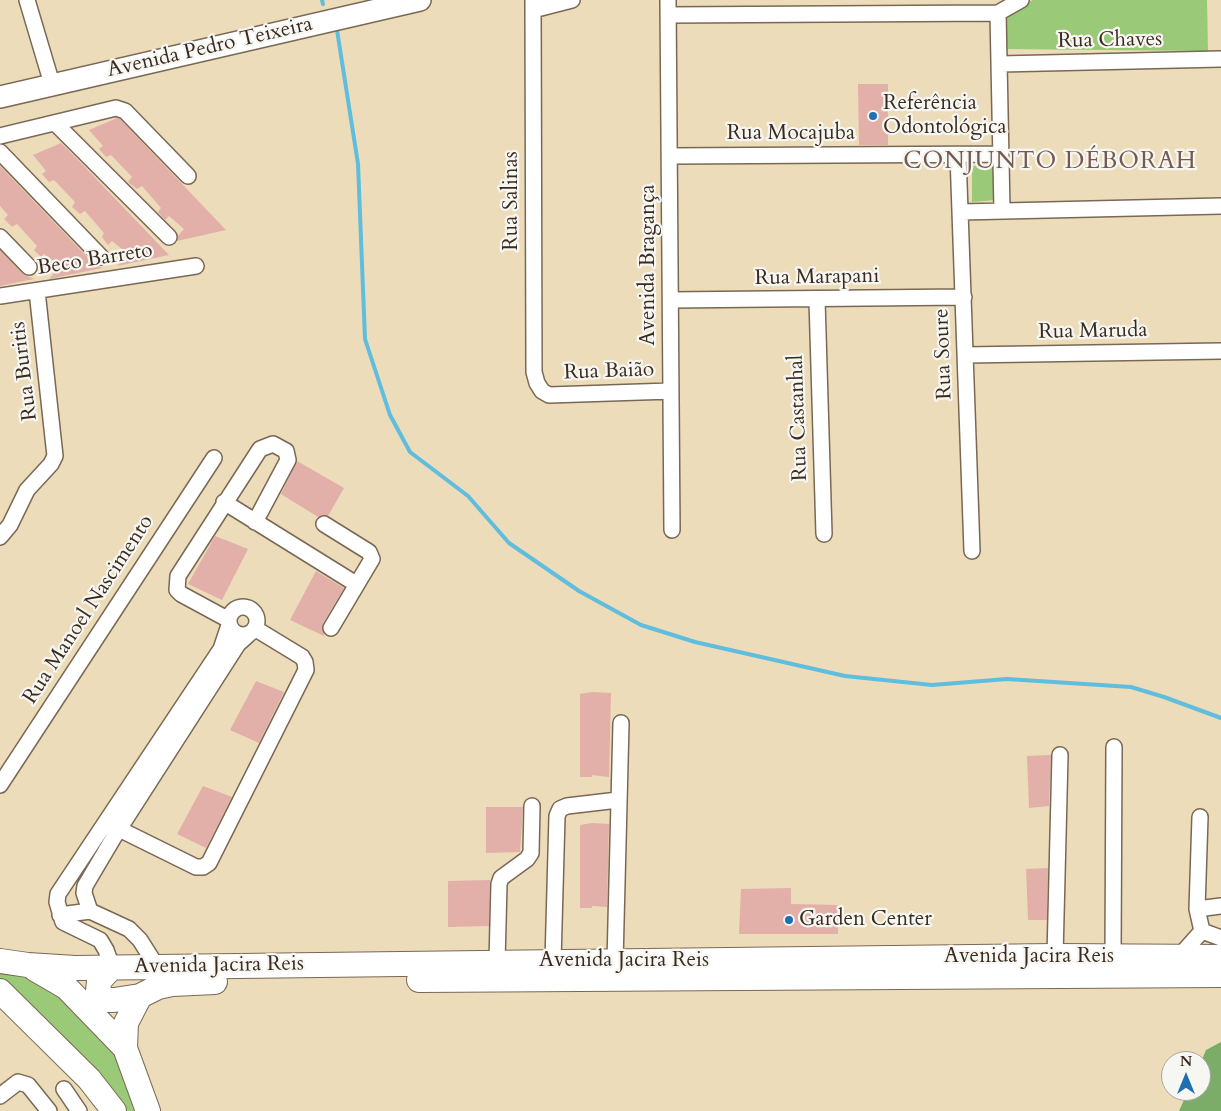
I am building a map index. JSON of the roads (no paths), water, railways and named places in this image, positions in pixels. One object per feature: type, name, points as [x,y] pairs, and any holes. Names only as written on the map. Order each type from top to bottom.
[{"type":"main road","points":[[0,953],[66,987],[125,1048],[148,1111]]},
{"type":"main road","name":"Avenida Jacira Reis","points":[[28,966],[157,967],[1055,956],[1221,958]]},
{"type":"main road","points":[[0,961],[28,966]]},
{"type":"main road","points":[[112,967],[99,981],[98,991],[103,997],[107,1000],[114,1000],[140,996]]},
{"type":"main road","name":"Avenida Jacira Reis","points":[[125,1048],[126,1023],[140,996],[158,987],[190,983],[1221,975]]},
{"type":"main road","points":[[0,991],[89,1079],[114,1111]]},
{"type":"street","points":[[27,0],[52,84]]},
{"type":"street","name":"Avenida Pedro Teixeira","points":[[0,97],[420,0]]},
{"type":"street","points":[[533,5],[572,0]]},
{"type":"street","points":[[669,8],[998,13],[1021,0]]},
{"type":"street","name":"Rua Salinas","points":[[533,5],[534,372],[542,391],[549,395]]},
{"type":"street","name":"Avenida Bragança","points":[[669,8],[672,530]]},
{"type":"street","points":[[998,13],[1002,210]]},
{"type":"street","name":"Rua Chaves","points":[[1000,64],[1221,59]]},
{"type":"street","points":[[0,136],[107,109],[126,111],[188,176]]},
{"type":"street","points":[[55,123],[169,237]]},
{"type":"street","points":[[0,152],[101,257]]},
{"type":"street","name":"Rua Mocajuba","points":[[670,156],[1001,154]]},
{"type":"street","name":"Rua Soure","points":[[958,155],[972,551]]},
{"type":"street","points":[[961,212],[1221,206]]},
{"type":"street","points":[[0,237],[29,267]]},
{"type":"street","name":"Beco Barreto","points":[[0,296],[196,266]]},
{"type":"street","name":"Rua Buritis","points":[[0,537],[10,525],[27,490],[51,464],[55,456],[37,291]]},
{"type":"street","name":"Rua Marapani","points":[[671,300],[964,297]]},
{"type":"street","name":"Rua Castanhal","points":[[817,300],[824,534]]},
{"type":"street","name":"Rua Maruda","points":[[965,355],[1221,351]]},
{"type":"street","name":"Rua Baião","points":[[549,395],[671,391]]},
{"type":"street","points":[[112,826],[196,867],[203,867],[209,863],[306,670],[302,657],[252,632],[235,633],[229,623],[181,594],[176,583],[178,576],[224,502],[260,449],[273,444],[286,451],[288,460],[255,522]]},
{"type":"street","name":"Rua Manoel Nascimento","points":[[0,785],[214,458]]},
{"type":"street","points":[[224,502],[356,584]]},
{"type":"street","points":[[324,524],[372,556],[331,628]]},
{"type":"street","points":[[90,911],[84,893],[85,886],[112,826],[221,649],[233,612],[246,607],[257,616],[252,632],[238,644],[112,826],[58,894],[60,915],[68,926],[100,940],[112,967]]},
{"type":"street","points":[[615,962],[621,723]]},
{"type":"street","points":[[1113,956],[1114,747]]},
{"type":"street","points":[[1055,956],[1060,755]]},
{"type":"street","points":[[554,961],[557,816],[560,810],[567,806],[618,800]]},
{"type":"street","points":[[497,962],[499,884],[501,878],[526,859],[531,852],[532,806]]},
{"type":"street","points":[[1200,818],[1197,909],[1202,932]]},
{"type":"street","points":[[1197,909],[1221,906]]},
{"type":"street","points":[[60,915],[90,911],[128,929],[140,940],[157,967]]},
{"type":"street","points":[[1202,932],[1221,938]]},
{"type":"street","points":[[1178,958],[1202,932]]},
{"type":"street","points":[[0,1096],[18,1082],[28,1085],[49,1111]]},
{"type":"street","points":[[64,1089],[79,1111]]},
{"type":"waterway","points":[[322,0],[323,4]]},
{"type":"waterway","points":[[337,30],[358,164],[365,339],[390,415],[410,452],[468,496],[509,543],[579,591],[641,625],[695,642],[845,676],[932,685],[1007,679],[1131,687],[1221,718]]},
{"type":"place","name":"Referência Odontológica","points":[[873,116]]},
{"type":"place","name":"Garden Center","points":[[789,920]]},
{"type":"district","name":"CONJUNTO DÉBORAH","points":[[1050,162]]}]
